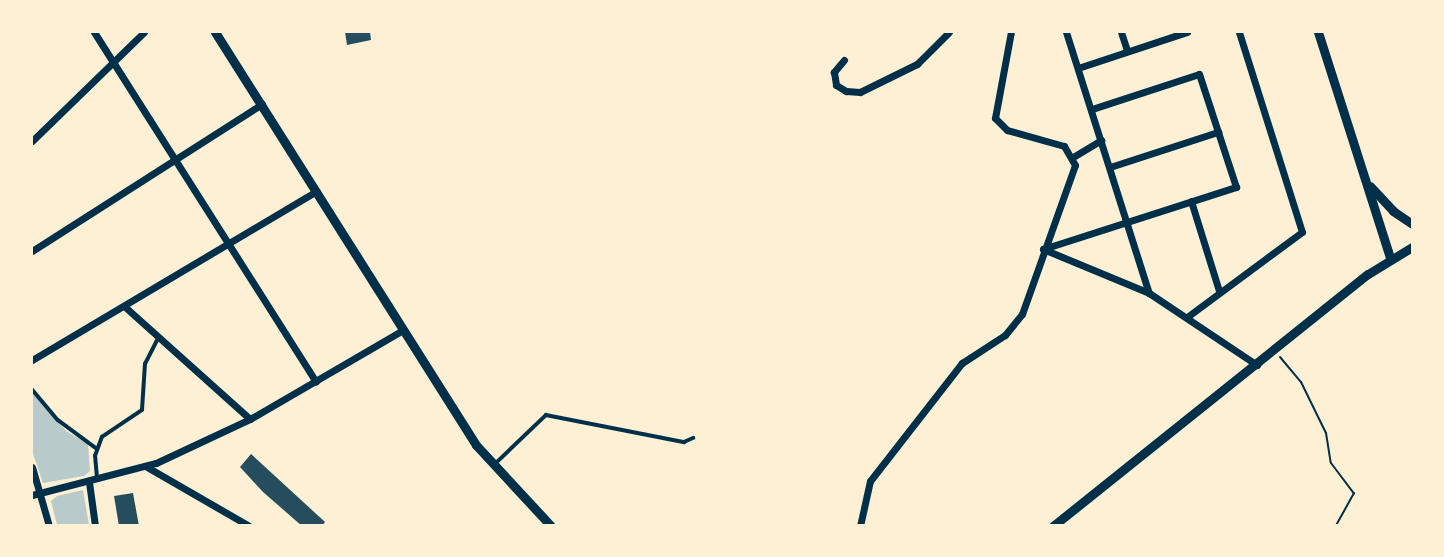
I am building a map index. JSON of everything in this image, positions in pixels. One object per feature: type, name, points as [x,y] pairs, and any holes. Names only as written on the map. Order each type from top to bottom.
[{"type":"street","points":[[94,32],[316,382]]},
{"type":"street","points":[[32,141],[144,32]]},
{"type":"street","points":[[215,32],[476,445],[551,526]]},
{"type":"street","points":[[844,60],[834,72],[836,85],[845,92],[860,92],[917,64],[949,32]]},
{"type":"street","points":[[860,526],[870,481],[962,363],[1005,335],[1021,314],[1075,164],[1064,146],[999,125],[995,105],[1011,32]]},
{"type":"street","points":[[1066,32],[1149,293]]},
{"type":"street","points":[[1121,32],[1127,51]]},
{"type":"street","points":[[1078,68],[1187,32]]},
{"type":"street","points":[[1187,317],[1303,232],[1239,32]]},
{"type":"street","points":[[1318,32],[1390,258]]},
{"type":"street","points":[[1043,249],[1236,187],[1199,74],[1092,109]]},
{"type":"street","points":[[32,251],[262,104]]},
{"type":"street","points":[[1110,167],[1218,132]]},
{"type":"street","points":[[1073,157],[1101,140]]},
{"type":"street","points":[[1365,180],[1385,204],[1412,223]]},
{"type":"street","points":[[32,360],[317,191]]},
{"type":"street","points":[[1191,201],[1219,291]]},
{"type":"street","points":[[1053,526],[1390,258],[1412,247]]},
{"type":"street","points":[[1043,249],[1149,293],[1257,365]]},
{"type":"street","points":[[124,306],[250,419]]},
{"type":"street","points":[[32,495],[146,467],[250,419],[403,330]]},
{"type":"street","points":[[32,467],[49,526]]},
{"type":"street","points":[[146,467],[249,526]]},
{"type":"street","points":[[89,482],[95,526]]},
{"type":"street","points":[[521,493],[544,526]]},
{"type":"lane","points":[[97,479],[96,448],[106,432],[134,419],[142,410],[145,364],[159,337]]},
{"type":"lane","points":[[32,389],[58,420],[96,448]]},
{"type":"lane","points":[[494,464],[546,415],[684,442],[694,438]]},
{"type":"path","points":[[1274,351],[1301,382],[1326,433],[1331,463],[1353,493],[1336,526]]},
{"type":"shaded area","points":[[32,391],[66,431],[88,444],[90,471],[84,476],[43,483],[32,451]]},
{"type":"shaded area","points":[[83,490],[89,525],[57,525],[51,501],[57,496]]},
{"type":"building","points":[[345,32],[370,32],[371,40],[347,45]]},
{"type":"building","points":[[251,454],[325,522],[322,526],[302,526],[263,492],[240,467]]},
{"type":"building","points":[[133,493],[139,526],[119,526],[114,496]]}]
